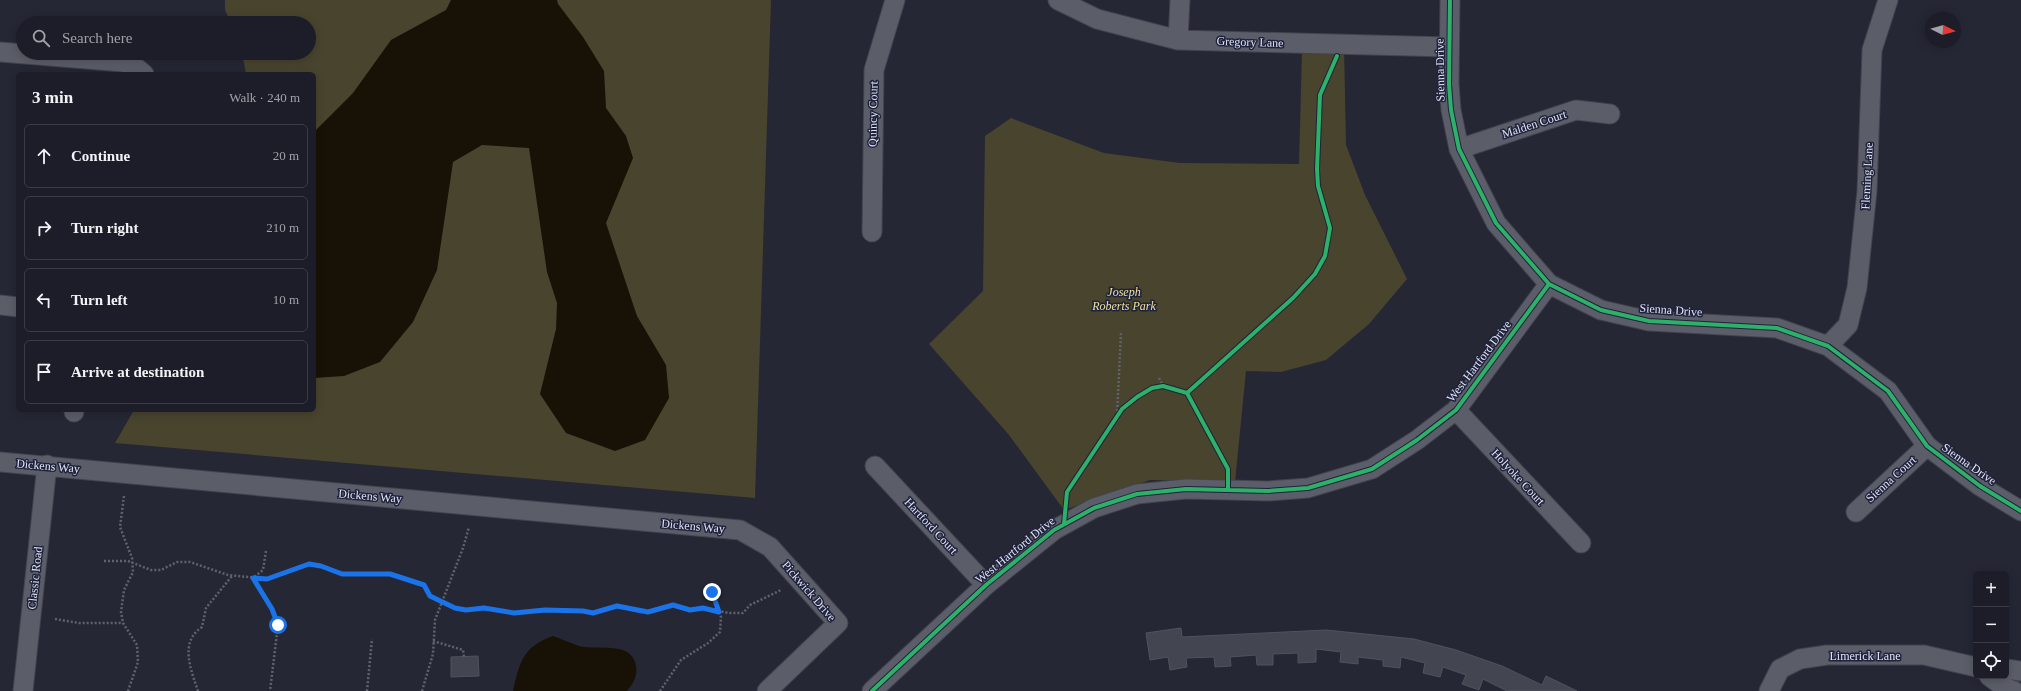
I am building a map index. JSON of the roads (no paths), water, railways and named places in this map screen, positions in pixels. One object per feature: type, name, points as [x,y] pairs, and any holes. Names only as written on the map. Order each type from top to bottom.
[{"type":"street","name":"Quincy Court","points":[[872,232],[874,70],[895,0]]},
{"type":"street","name":"Gregory Lane","points":[[1058,0],[1097,19],[1178,40],[1449,47]]},
{"type":"street","points":[[1178,40],[1180,0]]},
{"type":"street","name":"Sienna Drive","points":[[1450,0],[1450,110],[1459,148],[1496,223],[1549,284],[1601,310],[1650,321],[1777,328],[1828,346],[1888,391],[1927,446],[1980,486],[2021,511]]},
{"type":"street","name":"Fleming Lane","points":[[1828,346],[1848,325],[1857,288],[1867,191],[1872,50],[1888,0]]},
{"type":"street","points":[[0,52],[16,53]]},
{"type":"street","points":[[99,60],[124,62],[141,71]]},
{"type":"street","name":"Malden Court","points":[[1459,148],[1576,110],[1610,114]]},
{"type":"street","name":"West Hartford Drive","points":[[872,691],[986,585],[1054,530],[1094,508],[1137,494],[1186,488],[1268,491],[1308,488],[1372,469],[1417,440],[1456,410],[1549,284]]},
{"type":"street","points":[[0,305],[16,307]]},
{"type":"street","name":"Holyoke Court","points":[[1456,410],[1581,544]]},
{"type":"street","name":"Sienna Court","points":[[1856,512],[1927,446]]},
{"type":"street","name":"Dickens Way","points":[[0,462],[48,465],[740,530]]},
{"type":"street","name":"Classic Road","points":[[23,691],[48,465]]},
{"type":"street","name":"Hartford Court","points":[[875,466],[986,585]]},
{"type":"street","name":"Pickwick Drive","points":[[740,530],[770,547],[838,623],[766,691]]},
{"type":"street","name":"Limerick Lane","points":[[1769,691],[1780,669],[1800,659],[1827,655],[1924,655],[1973,666]]},
{"type":"street","points":[[2009,669],[2021,671]]},
{"type":"street","points":[[1993,679],[2004,687],[2014,691]]},
{"type":"park label","name":"Joseph Roberts Park","points":[[1124,299]]}]
